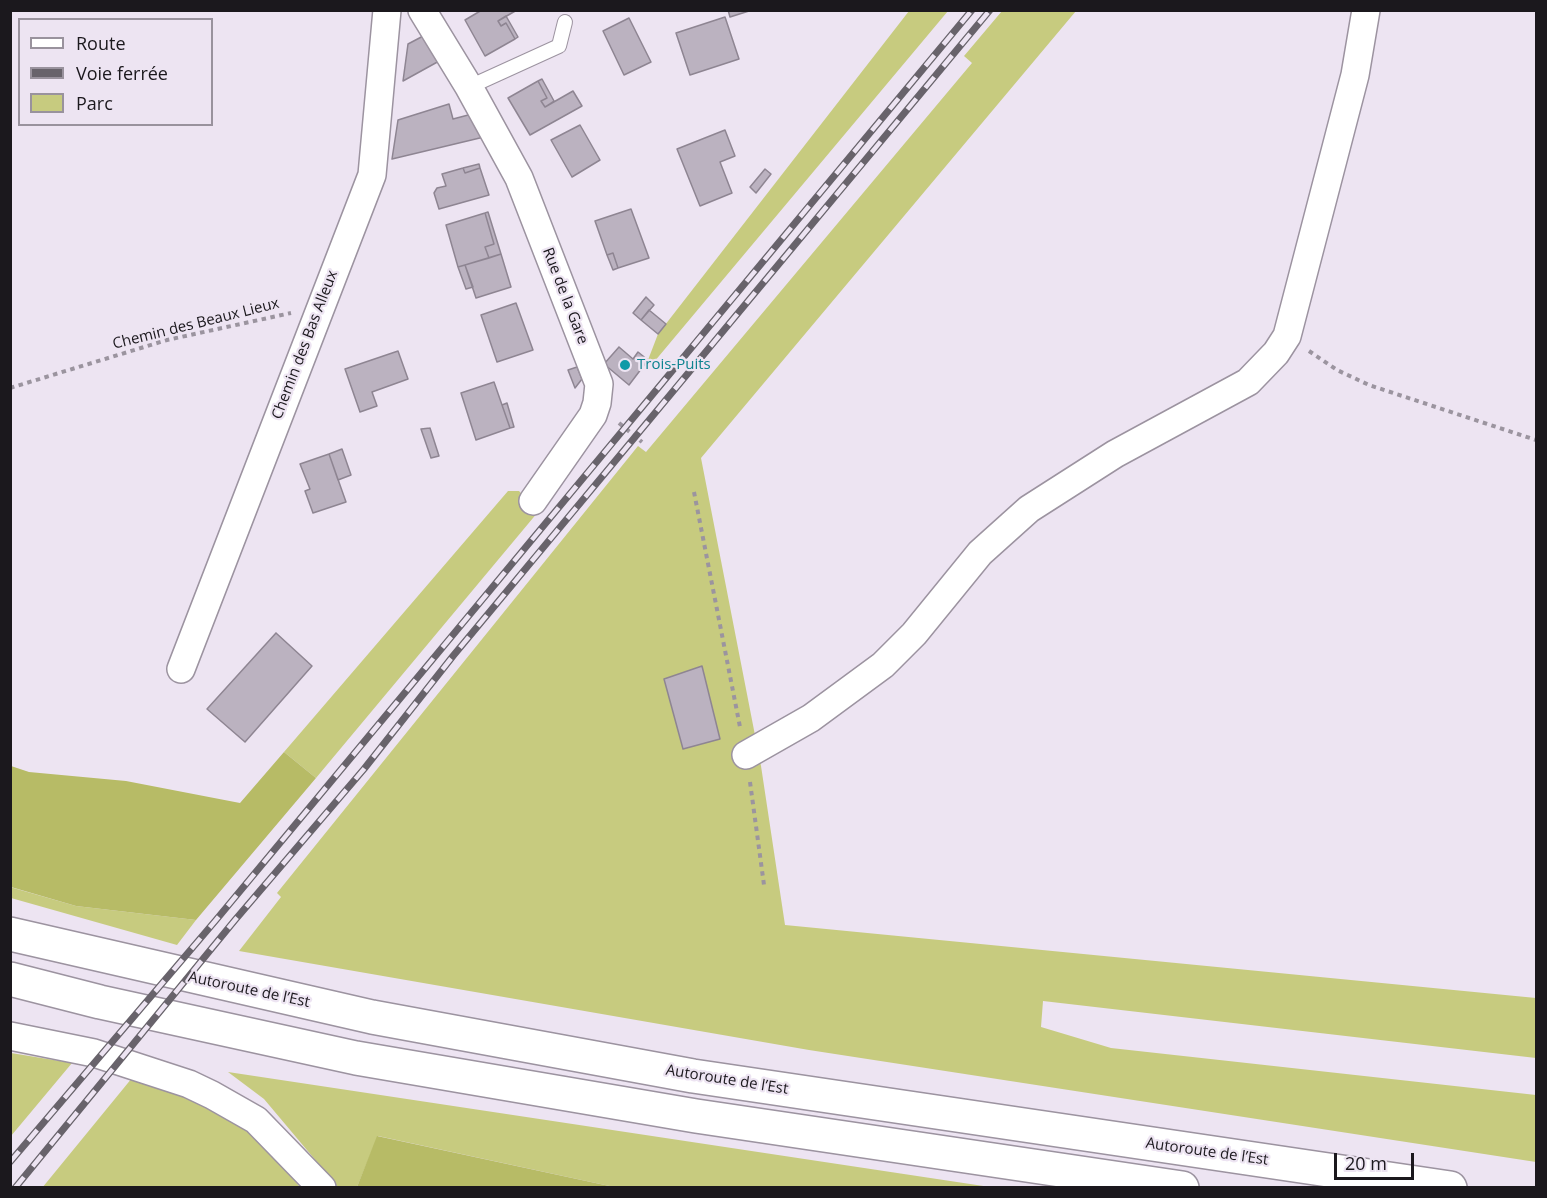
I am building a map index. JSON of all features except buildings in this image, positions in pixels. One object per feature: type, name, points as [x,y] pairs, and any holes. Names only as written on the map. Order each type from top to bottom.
[{"type":"highway","name":"Autoroute de l’Est","points":[[10,934],[372,1017],[693,1076],[1450,1188]]},
{"type":"highway","points":[[10,979],[100,1002],[368,1060],[696,1116],[1182,1188]]},
{"type":"street","name":"Chemin des Bas Alleux","points":[[182,669],[319,307],[372,175],[387,10]]},
{"type":"street","name":"Rue de la Gare","points":[[422,10],[469,87],[519,178],[598,384],[597,403],[593,415],[533,501]]},
{"type":"street","points":[[746,755],[811,718],[883,665],[914,634],[980,553],[1029,509],[1079,475],[1248,382],[1263,369],[1287,336],[1355,75],[1366,10]]},
{"type":"street","points":[[10,1036],[94,1053],[189,1083],[256,1120],[279,1140],[322,1188]]},
{"type":"lane","points":[[469,87],[559,46],[566,22]]},
{"type":"path","name":"Chemin des Beaux Lieux","points":[[10,388],[167,340],[319,307]]},
{"type":"path","points":[[1287,336],[1337,370],[1370,385],[1536,440]]},
{"type":"path","points":[[618,422],[642,442]]},
{"type":"path","points":[[694,492],[746,755],[764,885]]},
{"type":"green space","points":[[909,11],[948,11],[654,362],[648,360],[658,334]]},
{"type":"green space","points":[[1002,11],[1076,11],[701,458],[761,766],[785,925],[1536,998],[1536,1058],[1043,1001],[1041,1027],[1111,1048],[1536,1095],[1536,1162],[809,1050],[239,951],[281,897],[277,893],[638,446],[646,452],[972,63],[964,56]]},
{"type":"green space","points":[[508,491],[519,491],[538,512],[316,778],[284,752]]},
{"type":"green space","points":[[284,752],[316,778],[196,920],[76,906],[11,887],[11,766],[29,772],[126,781],[240,803]]},
{"type":"green space","points":[[10,887],[76,906],[196,920],[177,945],[11,898]]},
{"type":"green space","points":[[10,1053],[72,1063],[11,1136]]},
{"type":"green space","points":[[228,1072],[990,1187],[614,1187],[378,1136],[357,1187],[338,1187],[264,1099]]},
{"type":"green space","points":[[132,1078],[205,1105],[259,1139],[300,1187],[42,1188]]},
{"type":"green space","points":[[377,1136],[614,1187],[357,1187]]},
{"type":"railway","points":[[10,1162],[216,920],[972,10]]},
{"type":"railway","points":[[15,1188],[990,10]]},
{"type":"place","name":"Trois-Puits","points":[[625,365]]}]
